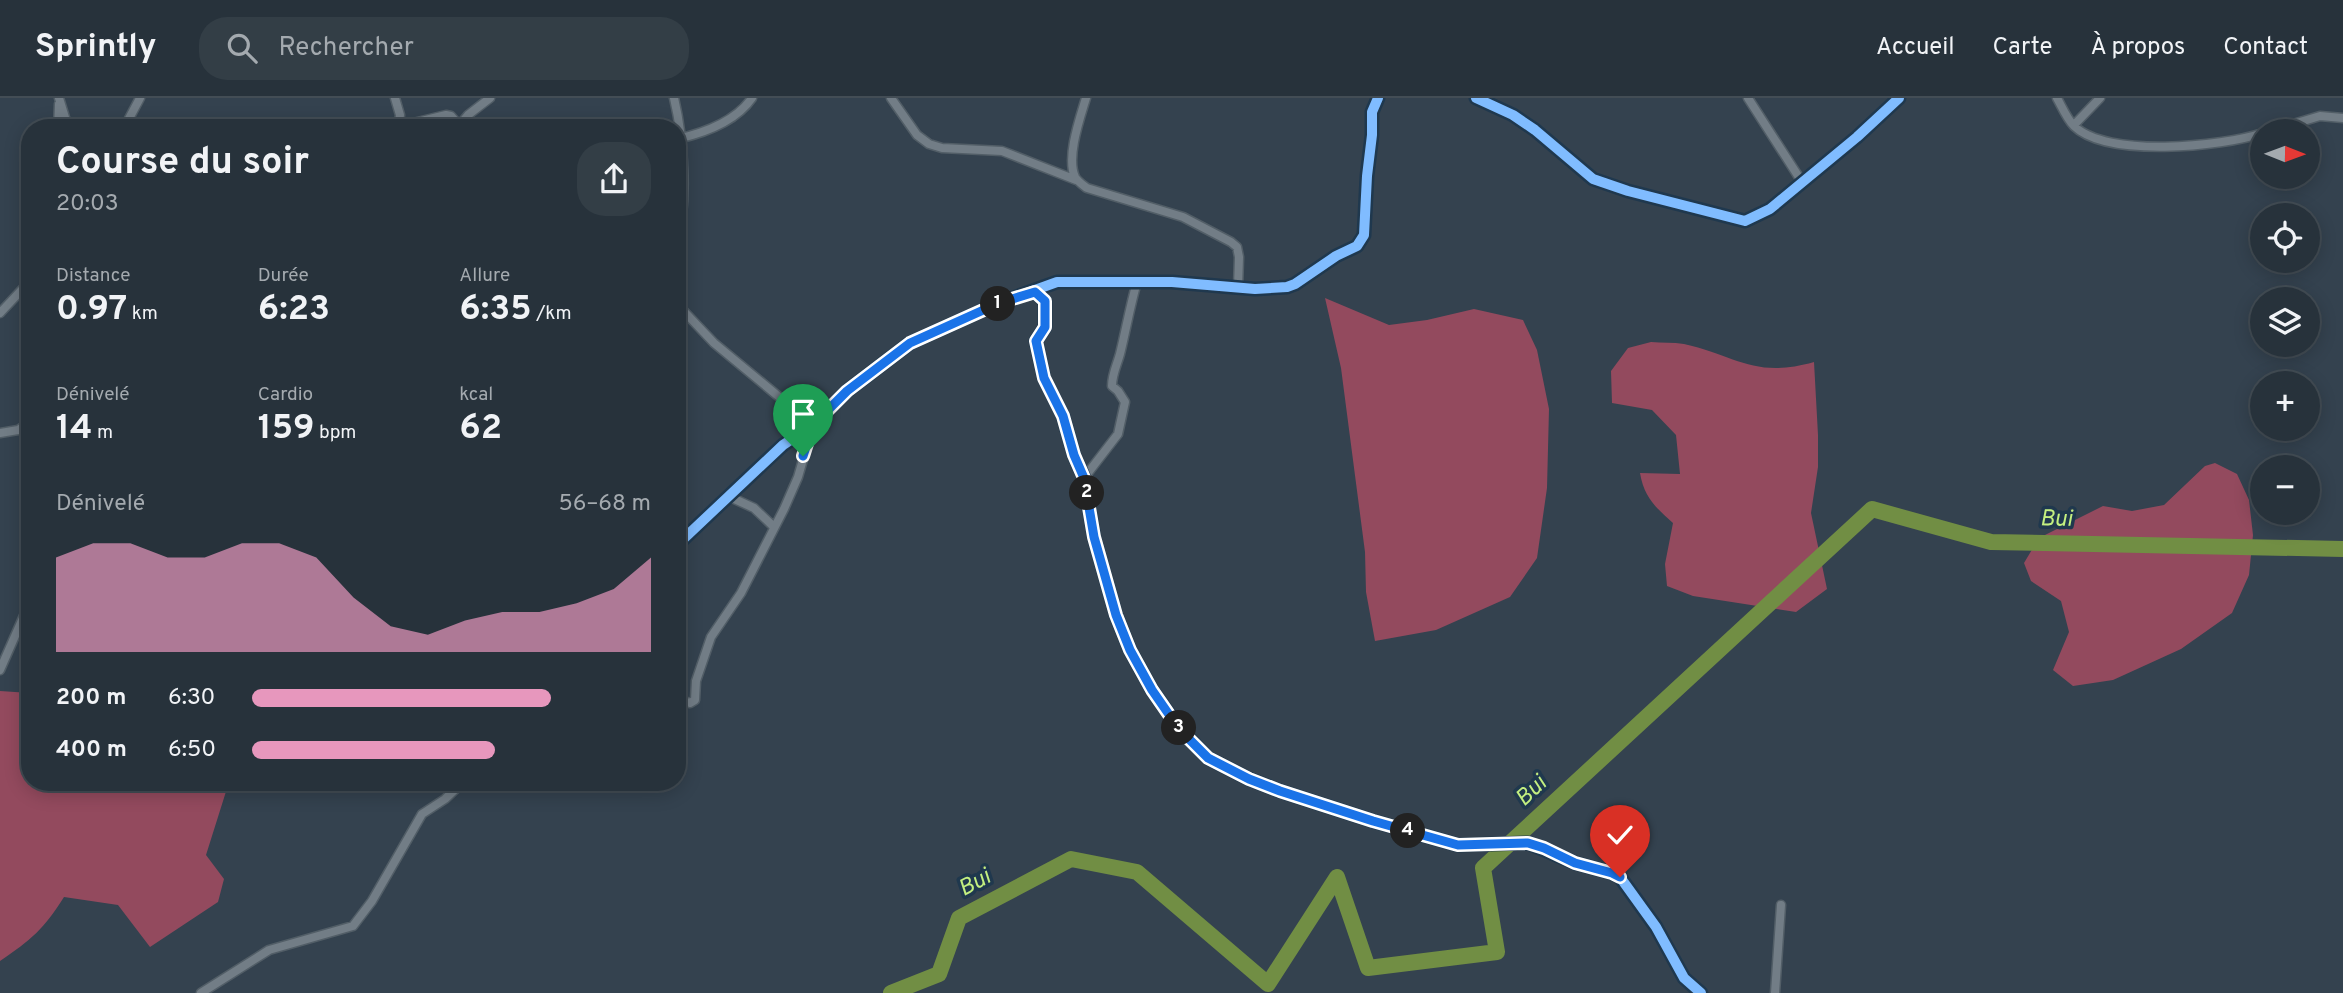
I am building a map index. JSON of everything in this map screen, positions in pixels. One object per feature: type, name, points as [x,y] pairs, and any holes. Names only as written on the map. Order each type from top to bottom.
[{"type":"street","points":[[58,119],[59,98]]},
{"type":"street","points":[[59,98],[67,119]]},
{"type":"street","points":[[129,119],[140,98]]},
{"type":"street","points":[[395,98],[400,119]]},
{"type":"street","points":[[465,119],[490,98]]},
{"type":"street","points":[[674,98],[679,119]]},
{"type":"street","points":[[686,136],[711,128],[732,116],[752,98]]},
{"type":"street","points":[[891,98],[917,135],[929,144],[942,148],[1002,150],[1076,180],[1087,188],[1183,217],[1231,242],[1237,247],[1239,257],[1238,288]]},
{"type":"street","points":[[1076,180],[1072,166],[1073,155],[1086,98]]},
{"type":"street","points":[[686,537],[783,445],[813,425],[847,391],[910,343],[999,303],[1057,282],[1172,282],[1275,289],[1296,284],[1331,259],[1362,242],[1372,112],[1378,98]]},
{"type":"street","points":[[1476,98],[1513,115],[1535,130],[1593,179],[1628,191],[1745,221],[1770,209],[1899,98]]},
{"type":"street","points":[[1748,98],[1802,182]]},
{"type":"street","points":[[2057,98],[2074,125],[2088,135],[2122,145],[2211,145],[2250,137]]},
{"type":"street","points":[[2074,125],[2100,98]]},
{"type":"street","points":[[431,119],[449,115],[452,119]]},
{"type":"street","points":[[2310,119],[2320,116],[2343,118]]},
{"type":"street","points":[[1084,478],[1107,450],[1120,427],[1125,402],[1112,386],[1112,377],[1137,282]]},
{"type":"street","points":[[0,313],[21,291]]},
{"type":"street","points":[[1035,292],[1045,301],[1045,327],[1036,341],[1044,378],[1063,416],[1084,478],[1094,537],[1116,615],[1130,650],[1152,690],[1179,729],[1208,758],[1280,791],[1458,845],[1528,843],[1575,863],[1620,877],[1656,927],[1684,978],[1701,993]]},
{"type":"street","points":[[686,313],[714,343],[813,425]]},
{"type":"street","points":[[686,702],[695,700],[696,681],[711,637],[741,593],[798,477],[813,425]]},
{"type":"street","points":[[0,433],[21,428]]},
{"type":"street","points":[[730,497],[754,508],[774,527]]},
{"type":"street","points":[[0,670],[21,622]]},
{"type":"street","points":[[201,993],[269,950],[353,926],[372,901],[422,814],[453,791]]},
{"type":"street","points":[[1775,993],[1781,905]]},
{"type":"shaded area","points":[[1325,298],[1389,325],[1427,320],[1474,309],[1523,320],[1537,350],[1549,409],[1547,488],[1537,558],[1510,597],[1436,630],[1375,641],[1366,592],[1365,552],[1341,368]]},
{"type":"shaded area","points":[[1651,342],[1684,344],[1761,367],[1794,367],[1814,362],[1818,467],[1811,513],[1827,589],[1796,612],[1693,596],[1667,586],[1665,564],[1673,523],[1651,501],[1644,489],[1640,473],[1680,474],[1676,435],[1652,410],[1612,403],[1611,371],[1628,348]]},
{"type":"shaded area","points":[[2215,463],[2237,474],[2249,500],[2253,535],[2249,575],[2232,613],[2181,649],[2113,680],[2073,686],[2053,670],[2069,632],[2061,601],[2031,581],[2024,563],[2039,538],[2103,506],[2132,511],[2164,505],[2205,466]]},
{"type":"shaded area","points":[[0,691],[21,692],[21,791],[226,791],[206,855],[224,879],[218,902],[150,947],[118,905],[64,897],[36,933],[0,961]]},
{"type":"waterway","name":"Bui","points":[[891,993],[939,974],[959,918],[1071,859],[1137,872],[1268,984],[1337,877],[1368,968],[1497,952],[1483,868],[1872,509],[1991,542],[2343,549]]},
{"type":"cycle path","points":[[686,537],[783,445],[813,425],[847,391],[910,343],[999,303],[1057,282],[1172,282],[1255,289],[1287,287],[1357,246],[1364,235],[1372,112],[1378,98]]},
{"type":"cycle path","points":[[1476,98],[1513,115],[1535,130],[1593,179],[1628,191],[1745,221],[1770,209],[1857,137],[1899,98]]},
{"type":"cycle path","points":[[1035,292],[1045,301],[1045,327],[1036,341],[1044,378],[1063,416],[1084,478],[1094,537],[1116,615],[1130,650],[1152,690],[1179,728],[1208,758],[1280,791],[1458,845],[1528,843],[1575,863],[1620,877],[1656,927],[1684,978],[1701,993]]},
{"type":"route","points":[[803,456],[813,425],[847,391],[910,343],[999,303],[1035,292],[1045,301],[1045,327],[1036,341],[1044,378],[1063,416],[1084,478],[1094,537],[1116,615],[1130,650],[1152,690],[1179,729],[1208,758],[1280,791],[1458,845],[1528,843],[1575,863],[1620,877]]}]
